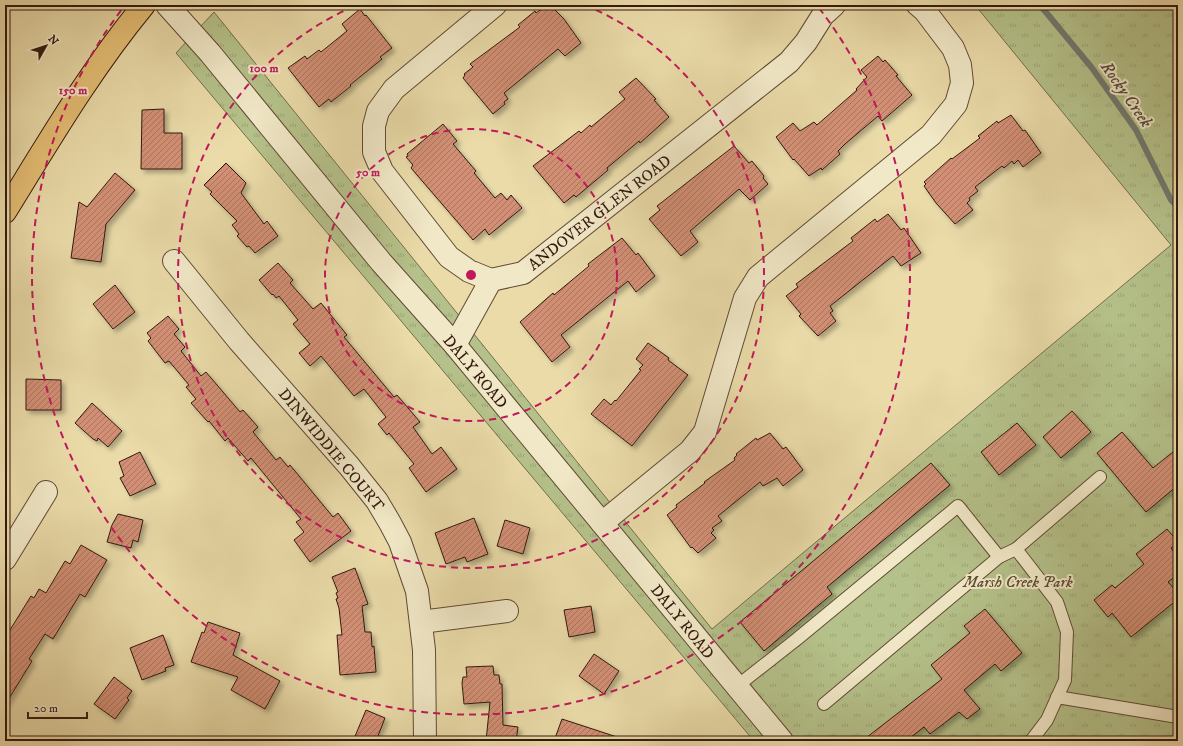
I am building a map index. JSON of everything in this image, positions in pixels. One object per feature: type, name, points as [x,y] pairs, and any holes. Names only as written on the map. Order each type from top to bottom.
[{"type":"main road","points":[[5,212],[87,81],[123,30],[144,5]]},
{"type":"street","name":"DALY ROAD","points":[[167,5],[210,53],[381,262],[455,345],[782,741]]},
{"type":"street","points":[[455,345],[491,280],[469,271],[449,257],[382,171],[374,152],[374,126],[378,111],[394,89],[495,5]]},
{"type":"street","name":"ANDOVER GLEN ROAD","points":[[491,280],[523,273],[789,62],[806,42],[823,14],[834,5]]},
{"type":"street","points":[[602,522],[690,451],[705,432],[745,298],[758,277],[931,135],[956,104],[962,83],[960,65],[953,48],[925,10],[918,5]]},
{"type":"street","name":"DINWIDDIE COURT","points":[[174,261],[239,341],[377,501],[400,542],[417,591],[421,622],[424,650],[425,741]]},
{"type":"street","points":[[5,559],[46,492]]},
{"type":"street","points":[[421,622],[507,611]]},
{"type":"lane","points":[[824,704],[999,557],[1016,549],[1100,477]]},
{"type":"lane","points":[[736,687],[797,639],[958,506],[999,557]]},
{"type":"lane","points":[[1016,549],[1057,602],[1067,632],[1065,680],[1047,720],[1031,741]]},
{"type":"lane","points":[[1057,697],[1178,717]]},
{"type":"green space","name":"Marsh Creek Park","points":[[975,5],[1178,5],[1178,741],[754,741],[176,53],[214,12],[712,629],[1171,245]]},
{"type":"building","points":[[547,5],[550,5],[564,19],[581,43],[565,56],[558,49],[504,93],[508,99],[504,102],[505,104],[493,114],[463,78],[465,75],[464,74],[473,67],[470,64],[520,27],[518,25],[535,11],[536,13]]},
{"type":"building","points":[[360,9],[392,48],[380,57],[382,59],[350,85],[351,86],[331,102],[329,99],[319,107],[288,68],[305,56],[307,59],[319,50],[321,52],[347,31],[342,24]]},
{"type":"building","points":[[878,56],[883,62],[885,60],[912,95],[882,121],[878,116],[845,144],[838,151],[840,154],[822,170],[821,168],[809,176],[794,159],[793,160],[776,137],[793,123],[800,131],[814,122],[817,125],[857,90],[856,89],[867,77],[861,70]]},
{"type":"building","points":[[636,78],[656,99],[654,100],[669,117],[640,143],[639,141],[607,168],[608,170],[576,197],[574,195],[564,203],[533,166],[579,131],[581,133],[590,125],[591,127],[625,99],[619,92]]},
{"type":"building","points":[[164,109],[164,133],[182,133],[182,169],[141,169],[142,110]]},
{"type":"building","points":[[1011,115],[1023,131],[1025,130],[1041,153],[1023,167],[1018,160],[1014,164],[1012,161],[1004,168],[1002,166],[975,187],[978,191],[969,198],[970,200],[967,203],[973,210],[955,224],[936,203],[924,186],[926,184],[924,182],[951,158],[952,159],[980,138],[978,136],[997,121],[998,123]]},
{"type":"building","points":[[443,124],[457,141],[453,144],[476,171],[474,173],[495,198],[501,193],[507,200],[511,195],[522,208],[489,235],[485,229],[473,240],[411,168],[413,165],[406,157],[408,156],[407,154]]},
{"type":"building","points":[[734,146],[749,163],[752,161],[764,176],[763,178],[768,184],[750,200],[739,189],[690,231],[698,242],[681,256],[649,219],[660,210],[657,206]]},
{"type":"building","points":[[226,163],[246,183],[241,193],[264,224],[267,221],[278,236],[255,253],[237,236],[239,234],[232,225],[237,221],[210,194],[212,192],[204,185]]},
{"type":"building","points":[[115,173],[135,190],[106,224],[101,262],[71,258],[79,202],[87,207]]},
{"type":"building","points":[[888,214],[901,230],[904,228],[921,253],[901,266],[893,256],[830,306],[833,311],[830,313],[836,321],[818,336],[799,316],[801,314],[786,296],[798,287],[796,284],[853,241],[851,238],[875,219],[877,222]]},
{"type":"building","points":[[622,238],[636,255],[638,253],[655,276],[636,292],[628,281],[561,335],[570,347],[552,362],[520,322],[553,293],[554,295],[589,266],[588,264]]},
{"type":"building","points":[[278,263],[293,280],[290,283],[313,309],[321,303],[347,335],[344,337],[394,397],[397,395],[420,422],[413,427],[432,454],[441,447],[457,469],[426,492],[409,468],[414,464],[389,433],[387,435],[378,424],[386,417],[364,389],[354,396],[321,356],[310,366],[299,353],[310,344],[293,324],[298,320],[279,296],[276,298],[273,294],[272,295],[259,280]]},
{"type":"building","points":[[115,285],[135,312],[113,329],[93,304]]},
{"type":"building","points":[[168,316],[179,329],[174,334],[185,347],[181,351],[201,376],[206,372],[240,412],[243,410],[258,427],[253,432],[276,460],[280,457],[288,467],[290,465],[333,517],[338,513],[351,531],[310,562],[294,540],[304,532],[296,522],[301,519],[251,458],[248,461],[228,438],[225,441],[209,421],[208,422],[191,403],[196,399],[186,387],[189,385],[169,361],[165,363],[148,341],[151,338],[147,333]]},
{"type":"building","points":[[648,343],[669,358],[668,360],[688,375],[632,446],[591,414],[604,399],[611,405],[615,400],[616,401],[641,370],[639,369],[643,365],[636,359]]},
{"type":"building","points":[[26,379],[61,380],[61,410],[26,410]]},
{"type":"building","points":[[92,403],[122,431],[108,447],[98,438],[97,441],[93,439],[75,423]]},
{"type":"building","points":[[1072,411],[1091,432],[1061,458],[1043,437]]},
{"type":"building","points":[[1017,423],[1036,445],[999,475],[981,452]]},
{"type":"building","points":[[1122,432],[1153,468],[1178,448],[1178,485],[1146,512],[1097,453]]},
{"type":"building","points":[[770,433],[783,449],[786,447],[803,470],[783,486],[777,478],[763,486],[760,482],[718,516],[722,521],[712,528],[714,530],[711,533],[716,538],[698,553],[692,547],[691,548],[667,515],[677,507],[676,505],[705,483],[704,482],[735,460],[734,458],[737,455],[736,454],[756,438],[757,440]]},
{"type":"building","points":[[140,452],[156,484],[130,496],[120,478],[124,476],[119,462]]},
{"type":"building","points":[[931,463],[950,485],[827,587],[832,594],[764,651],[740,622]]},
{"type":"building","points":[[118,514],[143,520],[138,542],[133,540],[131,548],[107,542],[112,525]]},
{"type":"building","points":[[474,518],[488,554],[467,562],[465,557],[446,564],[435,533]]},
{"type":"building","points":[[505,520],[530,528],[523,554],[497,546]]},
{"type":"building","points":[[1167,529],[1178,542],[1171,548],[1178,557],[1178,574],[1168,582],[1178,593],[1178,599],[1131,637],[1112,613],[1108,617],[1094,600],[1112,585],[1115,588],[1144,564],[1136,554]]},
{"type":"building","points":[[81,545],[107,560],[85,597],[80,594],[53,639],[45,634],[29,659],[32,661],[5,705],[5,638],[31,596],[34,598],[39,589],[46,593],[65,561],[70,564]]},
{"type":"building","points":[[355,568],[368,604],[362,606],[365,632],[371,632],[372,647],[374,646],[376,672],[340,675],[337,635],[342,635],[339,608],[336,599],[338,598],[336,593],[338,592],[332,577]]},
{"type":"building","points":[[591,606],[595,632],[569,637],[564,610]]},
{"type":"building","points":[[985,609],[1022,653],[1001,671],[995,664],[964,690],[980,709],[967,719],[959,712],[930,734],[924,727],[906,741],[862,741],[942,679],[931,665],[970,633],[964,626]]},
{"type":"building","points":[[208,622],[240,633],[233,655],[280,681],[265,709],[231,690],[238,677],[191,662],[202,632],[204,633]]},
{"type":"building","points":[[163,635],[174,665],[165,668],[166,671],[142,680],[130,648]]},
{"type":"building","points":[[594,654],[619,671],[604,694],[579,676]]},
{"type":"building","points":[[493,666],[494,675],[499,675],[500,684],[502,684],[503,725],[518,727],[516,741],[486,741],[490,702],[464,704],[462,683],[463,677],[467,677],[466,667]]},
{"type":"building","points":[[114,677],[132,691],[127,698],[129,700],[115,719],[94,704]]},
{"type":"building","points":[[366,710],[385,718],[376,741],[353,741]]},
{"type":"building","points":[[562,719],[620,738],[620,741],[554,741]]},
{"type":"waterway","name":"Rocky Creek","points":[[1040,5],[1092,68],[1136,130],[1171,200],[1178,207]]}]
